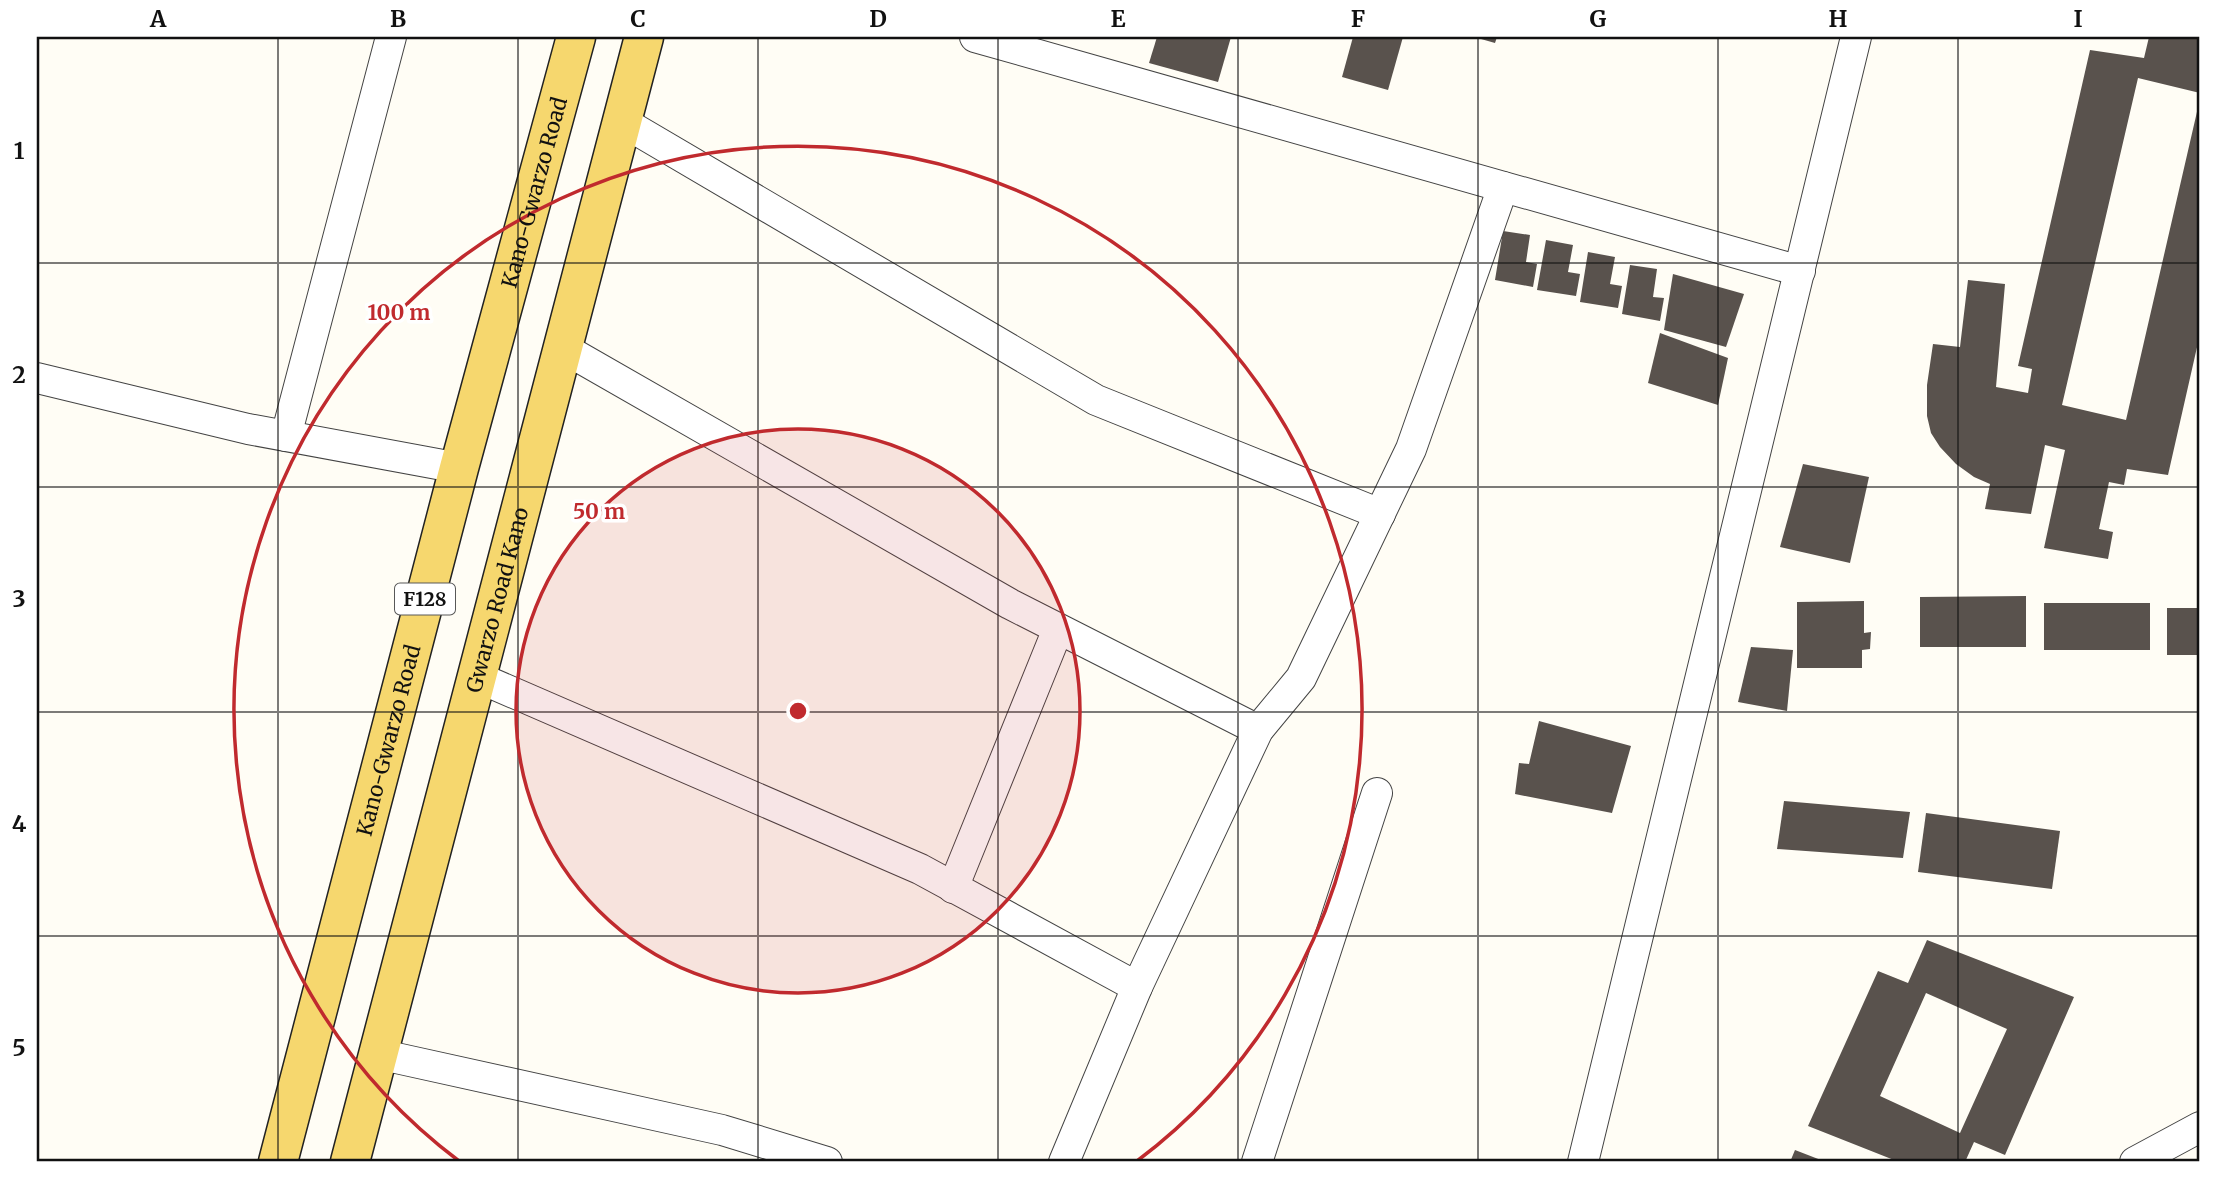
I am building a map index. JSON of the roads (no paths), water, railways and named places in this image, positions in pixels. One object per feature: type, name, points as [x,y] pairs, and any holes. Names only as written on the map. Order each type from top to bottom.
[{"type":"main road","name":"Kano-Gwarzo Road","points":[[278,1162],[459,468],[576,37]]},
{"type":"main road","name":"Gwarzo Road Kano","points":[[351,1162],[644,37]]},
{"type":"street","points":[[286,436],[391,37]]},
{"type":"street","points":[[975,37],[1800,271]]},
{"type":"street","points":[[1583,1162],[1856,37]]},
{"type":"street","points":[[623,122],[1096,400],[1380,514]]},
{"type":"street","points":[[1064,1162],[1137,987],[1258,730],[1301,678],[1411,449],[1503,187]]},
{"type":"street","points":[[563,348],[998,597],[1258,730]]},
{"type":"street","points":[[37,378],[286,436],[459,468]]},
{"type":"street","points":[[953,888],[1058,629]]},
{"type":"street","points":[[477,677],[920,869],[1137,987]]},
{"type":"street","points":[[1257,1162],[1377,793]]},
{"type":"street","points":[[379,1054],[722,1130],[827,1162]]},
{"type":"street","points":[[2135,1162],[2200,1127]]}]
